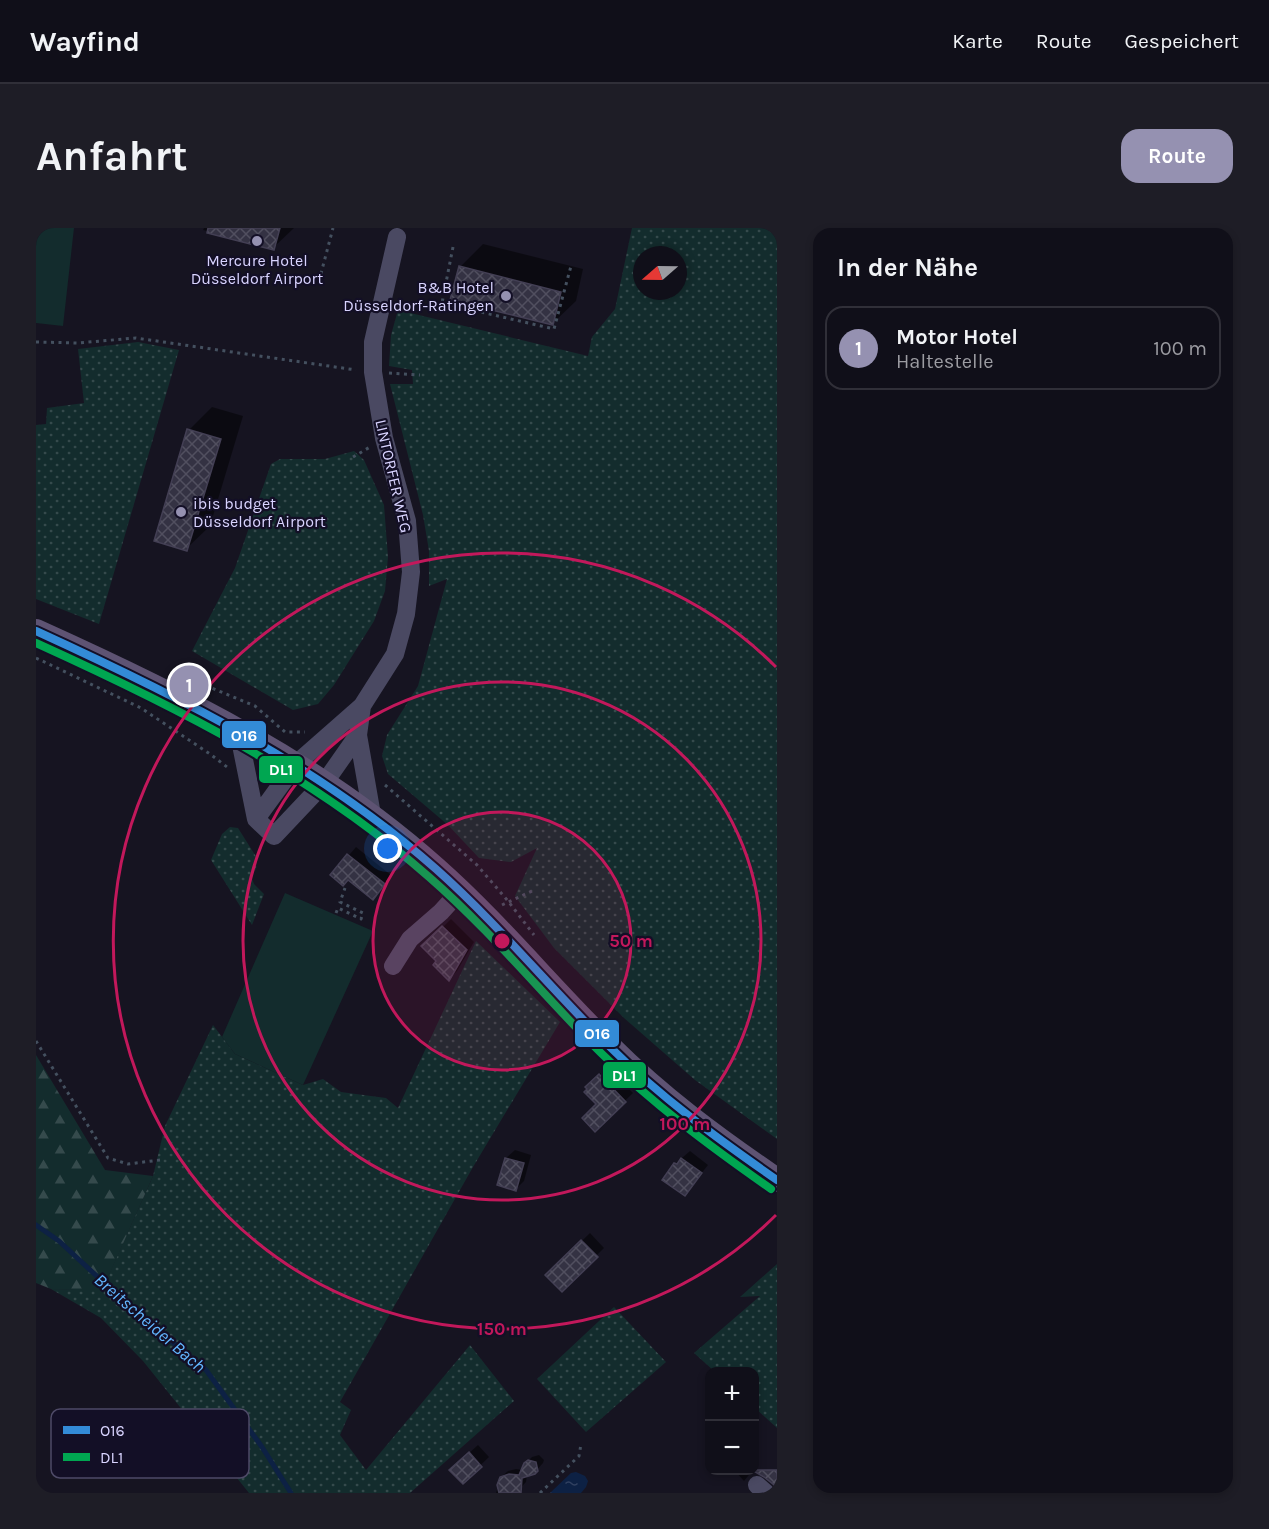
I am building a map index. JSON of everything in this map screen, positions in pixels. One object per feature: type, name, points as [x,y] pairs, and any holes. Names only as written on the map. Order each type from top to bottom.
[{"type":"main road","points":[[36,631],[182,699],[296,764],[372,815],[436,868],[486,916],[609,1046],[667,1100],[717,1139],[777,1180]]},
{"type":"street","name":"LINTORFER WEG","points":[[358,735],[325,782],[274,836],[256,819],[296,764],[362,706],[395,654],[406,614],[411,572],[407,521],[384,438],[373,372],[373,342],[397,237]]},
{"type":"street","name":"LINTORFER WEG","points":[[362,706],[358,735],[372,815]]},
{"type":"street","points":[[238,730],[256,819]]},
{"type":"street","points":[[393,966],[410,939],[441,912],[460,891]]},
{"type":"path","points":[[319,281],[333,228]]},
{"type":"path","points":[[453,247],[442,303],[554,329],[571,266]]},
{"type":"path","points":[[36,342],[77,344],[136,338],[373,372],[420,375]]},
{"type":"path","points":[[36,658],[141,708],[228,768]]},
{"type":"path","points":[[336,913],[338,908],[361,919],[363,913],[340,902],[345,888]]},
{"type":"path","points":[[486,916],[508,901],[532,891]]},
{"type":"path","points":[[36,1041],[108,1158],[128,1164],[160,1160]]},
{"type":"path","points":[[540,1493],[579,1456],[581,1444]]},
{"type":"green space","points":[[36,228],[74,228],[63,326],[36,323]]},
{"type":"green space","points":[[632,228],[777,228],[777,1139],[695,1080],[624,1018],[554,948],[515,896],[537,848],[511,862],[479,858],[448,825],[388,774],[382,756],[387,735],[418,686],[447,579],[429,586],[429,551],[423,515],[390,384],[413,384],[412,370],[389,366],[391,335],[398,310],[588,356],[592,337],[615,309]]},
{"type":"green space","points":[[138,342],[179,350],[99,624],[36,599],[36,425],[46,424],[47,408],[84,403],[78,349]]},
{"type":"green space","points":[[354,451],[364,460],[384,505],[388,557],[385,591],[374,621],[334,685],[318,704],[293,710],[192,651],[235,568],[271,464],[280,459],[325,459]]},
{"type":"green space","points":[[230,827],[238,828],[257,858],[256,869],[251,876],[254,884],[264,894],[252,925],[211,860],[222,834]]},
{"type":"green space","points":[[285,893],[373,931],[303,1085],[235,1054],[222,1037]]},
{"type":"green space","points":[[476,941],[560,1022],[473,1167],[340,1402],[351,1410],[340,1435],[366,1470],[470,1345],[514,1401],[410,1493],[249,1493],[237,1478],[249,1478],[249,1409],[182,1409],[143,1361],[101,1318],[51,1289],[102,1290],[153,1176],[165,1126],[213,1025],[235,1054],[303,1085],[323,1079],[341,1092],[386,1098],[398,1108]]},
{"type":"green space","points":[[36,1055],[105,1170],[153,1176],[102,1291],[51,1289],[36,1283]]},
{"type":"green space","points":[[777,1264],[777,1428],[759,1412],[759,1367],[710,1367],[694,1353],[760,1296],[740,1297]]},
{"type":"green space","points":[[614,1307],[666,1362],[586,1432],[537,1379]]},
{"type":"water","points":[[576,1472],[585,1476],[588,1481],[581,1493],[550,1493],[571,1473]]},
{"type":"building","name":"Mercure Hotel Düsseldorf Airport","points":[[208,228],[280,228],[274,250],[207,233]]},
{"type":"building","name":"B&B Hotel Düsseldorf-Ratingen","points":[[459,266],[561,292],[553,325],[450,300]]},
{"type":"building","name":"ibis budget Düsseldorf Airport","points":[[187,429],[221,439],[187,551],[154,541]]},
{"type":"building","points":[[347,854],[385,884],[373,900],[348,880],[343,886],[330,875]]},
{"type":"building","points":[[442,926],[467,950],[449,981],[433,965],[436,961],[421,946]]},
{"type":"building","points":[[599,1074],[626,1102],[595,1132],[582,1118],[596,1104],[584,1092],[587,1089],[585,1087]]},
{"type":"building","points":[[505,1158],[524,1163],[516,1191],[497,1185]]},
{"type":"building","points":[[681,1158],[702,1173],[685,1196],[662,1180],[674,1163],[677,1164]]},
{"type":"building","points":[[581,1240],[598,1257],[562,1292],[545,1275]]},
{"type":"building","points":[[469,1452],[482,1467],[463,1484],[449,1470]]},
{"type":"building","points":[[528,1460],[536,1462],[538,1471],[522,1478],[521,1493],[499,1493],[497,1485],[500,1477],[509,1474],[519,1475],[524,1463]]},
{"type":"building","points":[[759,1470],[777,1470],[777,1492],[774,1485],[759,1474]]},
{"type":"waterway","name":"Breitscheider Bach","points":[[36,1225],[59,1241],[130,1307],[206,1370],[234,1409]]},
{"type":"waterway","name":"Breitscheider Bach","points":[[249,1429],[291,1493]]},
{"type":"transit line","name":"O16","points":[[36,631],[194,707],[245,735],[344,797],[391,832],[459,890],[587,1024],[648,1083],[690,1117],[777,1180]]},
{"type":"transit line","name":"DL1","points":[[36,643],[140,692],[241,745],[338,806],[385,840],[474,919],[621,1072],[683,1124],[771,1189]]},
{"type":"place","name":"Mercure Hotel Düsseldorf Airport","points":[[257,241]]},
{"type":"place","name":"B&B Hotel Düsseldorf-Ratingen","points":[[506,296]]},
{"type":"place","name":"ibis budget Düsseldorf Airport","points":[[181,512]]},
{"type":"place","name":"Motor Hotel","points":[[189,685]]}]
